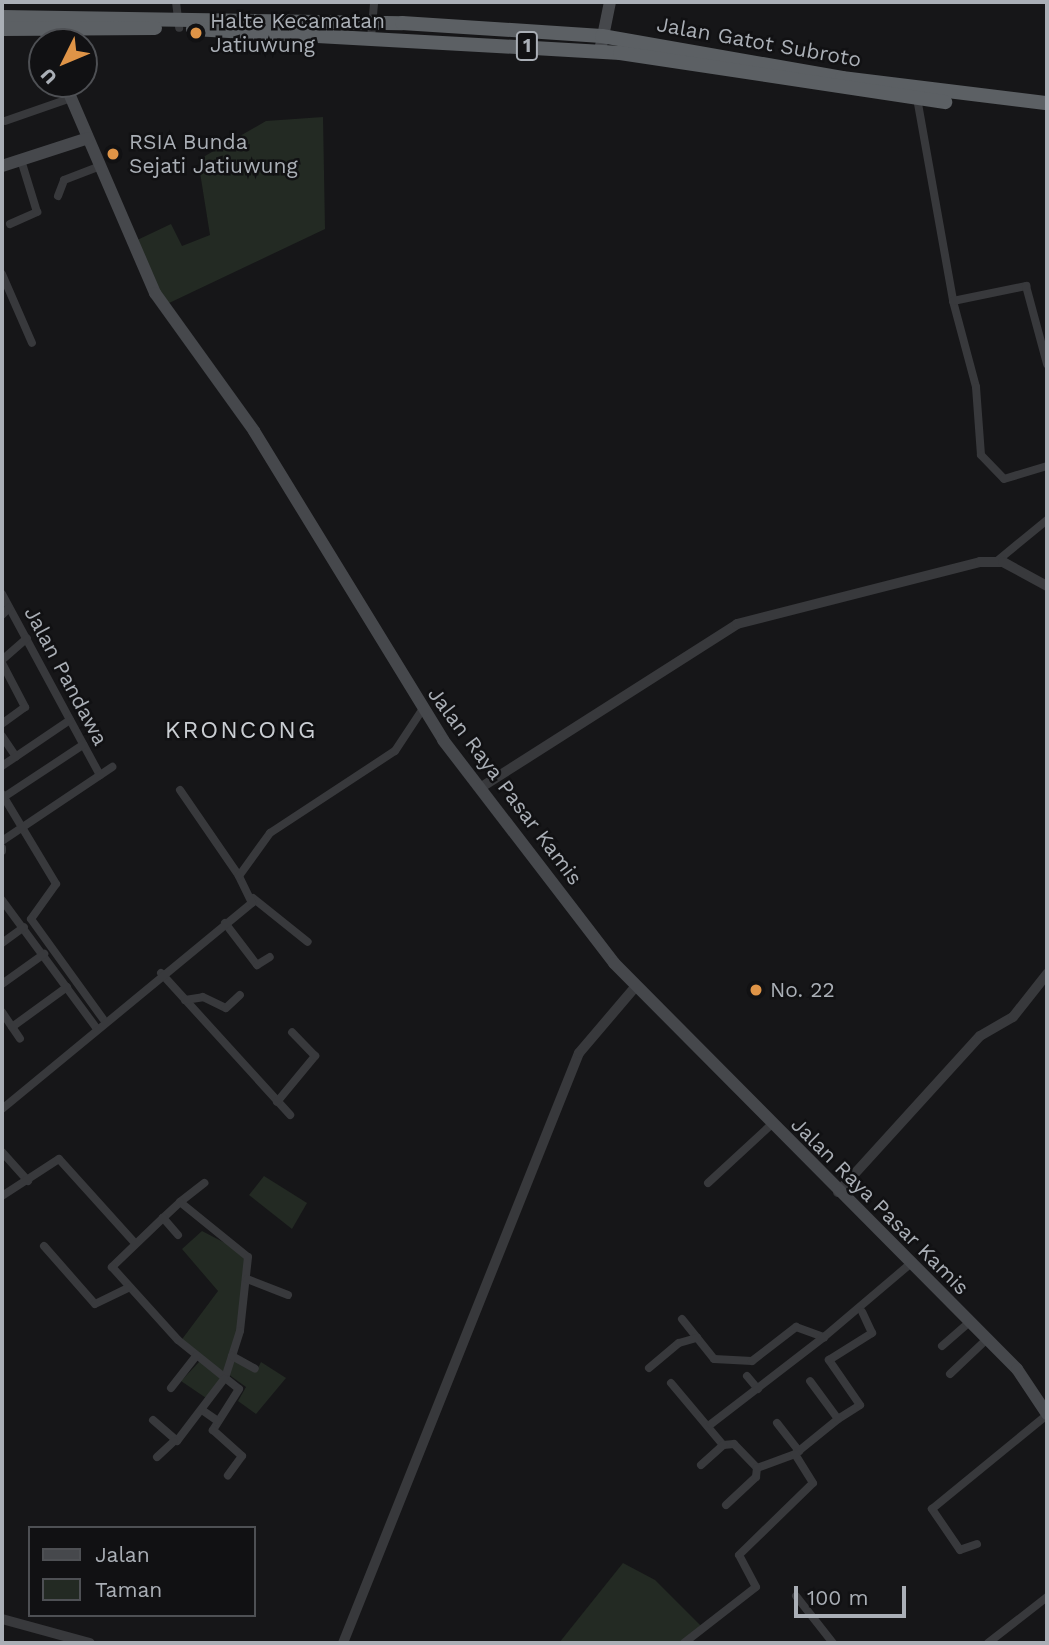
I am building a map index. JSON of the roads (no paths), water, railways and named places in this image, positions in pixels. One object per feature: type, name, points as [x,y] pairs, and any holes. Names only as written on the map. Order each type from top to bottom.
[{"type":"highway","name":"Jalan Gatot Subroto","points":[[2,17],[41,28]]},
{"type":"highway","name":"Jalan Gatot Subroto","points":[[179,23],[371,38],[601,44]]},
{"type":"highway","name":"Jalan Gatot Subroto","points":[[67,28],[179,23],[373,23],[601,44],[918,93],[1040,107]]},
{"type":"highway","name":"Jalan Gatot Subroto","points":[[2,29],[28,29]]},
{"type":"main road","points":[[601,44],[610,2]]},
{"type":"main road","name":"Jalan Raya Pasar Kamis","points":[[71,98],[155,293],[254,431],[422,710],[614,963],[1039,1393],[1047,1415]]},
{"type":"main road","points":[[2,166],[88,138]]},
{"type":"street","points":[[176,2],[179,23]]},
{"type":"street","points":[[371,38],[374,2]]},
{"type":"street","points":[[918,93],[953,301],[976,387],[986,465],[1009,479],[1047,466]]},
{"type":"street","points":[[5,121],[71,98]]},
{"type":"street","points":[[10,224],[37,212],[21,160]]},
{"type":"street","points":[[58,196],[64,180],[100,166]]},
{"type":"street","points":[[2,274],[32,343]]},
{"type":"street","points":[[953,301],[1026,286],[1047,364]]},
{"type":"street","points":[[480,788],[737,624],[912,576],[997,561],[1047,520]]},
{"type":"street","points":[[997,561],[1047,586]]},
{"type":"street","name":"Jalan Pandawa","points":[[2,594],[100,775]]},
{"type":"street","points":[[2,615],[9,608]]},
{"type":"street","points":[[2,724],[25,708],[2,662],[27,638]]},
{"type":"street","points":[[2,686],[10,680]]},
{"type":"street","points":[[239,876],[274,829],[395,751],[422,710]]},
{"type":"street","points":[[2,766],[70,720]]},
{"type":"street","points":[[2,736],[16,757]]},
{"type":"street","points":[[83,745],[3,796],[24,826],[56,886],[31,919],[103,1019]]},
{"type":"street","points":[[2,841],[112,767]]},
{"type":"street","points":[[180,790],[253,898],[308,942]]},
{"type":"street","points":[[2,1109],[103,1019],[253,898]]},
{"type":"street","points":[[4,900],[95,1026]]},
{"type":"street","points":[[225,923],[257,965],[270,957]]},
{"type":"street","points":[[2,943],[24,927]]},
{"type":"street","points":[[2,984],[44,954]]},
{"type":"street","points":[[161,973],[289,1115]]},
{"type":"street","points":[[838,1192],[980,1036],[1013,1017],[1047,974]]},
{"type":"street","points":[[12,1027],[66,986]]},
{"type":"street","points":[[343,1643],[579,1053],[636,986]]},
{"type":"street","points":[[185,1000],[198,996],[226,1008],[240,995]]},
{"type":"street","points":[[2,1012],[20,1039]]},
{"type":"street","points":[[277,1102],[316,1056],[292,1032]]},
{"type":"street","points":[[708,1183],[772,1124]]},
{"type":"street","points":[[2,1152],[28,1181]]},
{"type":"street","points":[[2,1196],[62,1160],[135,1243]]},
{"type":"street","points":[[204,1183],[113,1265],[128,1287],[196,1356],[239,1390],[218,1421],[213,1434],[242,1456],[228,1475]]},
{"type":"street","points":[[157,1457],[202,1410],[225,1377],[232,1356],[247,1279],[245,1253],[180,1202]]},
{"type":"street","points":[[163,1218],[178,1235]]},
{"type":"street","points":[[44,1246],[94,1304],[128,1287]]},
{"type":"street","points":[[711,1424],[824,1337],[910,1265]]},
{"type":"street","points":[[757,1468],[797,1452],[860,1405],[830,1360],[872,1333],[858,1313],[910,1265]]},
{"type":"street","points":[[247,1279],[288,1295]]},
{"type":"street","points":[[682,1319],[715,1360],[752,1361],[796,1327],[824,1337]]},
{"type":"street","points":[[942,1346],[968,1323]]},
{"type":"street","points":[[649,1368],[679,1343],[697,1338]]},
{"type":"street","points":[[950,1374],[986,1340]]},
{"type":"street","points":[[171,1388],[196,1356]]},
{"type":"street","points":[[232,1356],[256,1369]]},
{"type":"street","points":[[747,1376],[758,1389]]},
{"type":"street","points":[[810,1381],[838,1419]]},
{"type":"street","points":[[671,1382],[711,1424],[723,1445]]},
{"type":"street","points":[[202,1410],[218,1421]]},
{"type":"street","points":[[977,1544],[960,1550],[932,1508],[1047,1415]]},
{"type":"street","points":[[153,1420],[174,1441]]},
{"type":"street","points":[[684,1643],[755,1587],[739,1555],[813,1483],[797,1452],[777,1423]]},
{"type":"street","points":[[701,1465],[723,1445],[734,1444],[757,1468]]},
{"type":"street","points":[[726,1505],[756,1477],[757,1468]]},
{"type":"street","points":[[796,1596],[832,1643]]},
{"type":"street","points":[[988,1643],[1047,1597]]},
{"type":"street","points":[[2,1619],[90,1643]]},
{"type":"place","name":"Halte Kecamatan Jatiuwung","points":[[196,33]]},
{"type":"place","name":"RSIA Bunda Sejati Jatiuwung","points":[[113,154]]},
{"type":"place","name":"No. 22","points":[[756,990]]},
{"type":"district","name":"KRONCONG","points":[[241,731]]}]
